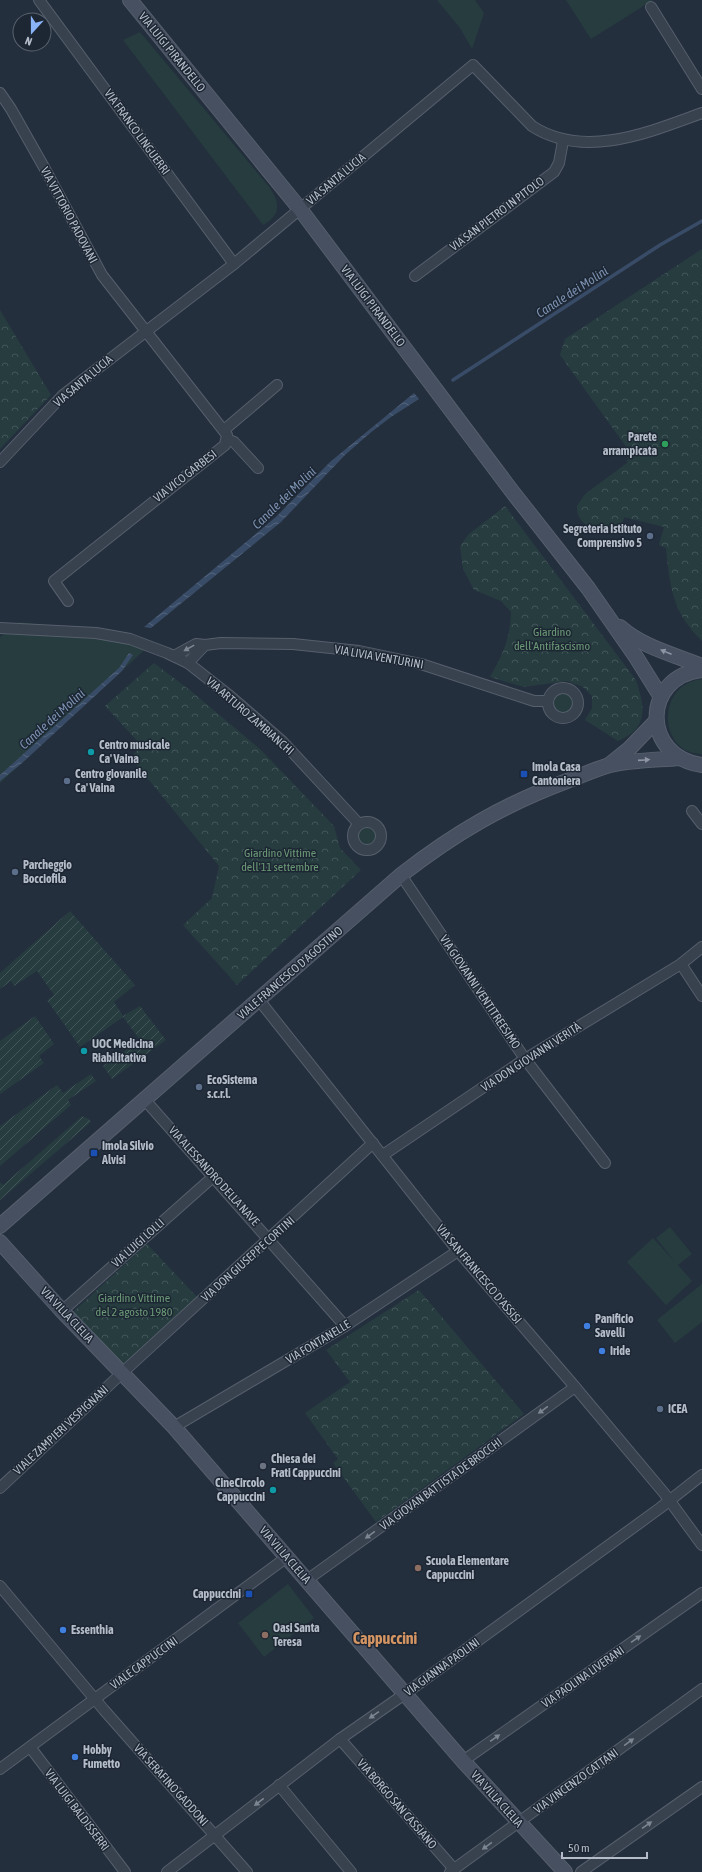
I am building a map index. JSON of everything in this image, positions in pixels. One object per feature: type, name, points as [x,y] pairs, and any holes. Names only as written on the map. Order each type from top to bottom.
[{"type":"street","name":"VIA FRANCO LINGUERRI","points":[[39,0],[234,264]]},
{"type":"street","name":"VIA LUIGI PIRANDELLO","points":[[130,0],[300,209],[609,618],[661,697]]},
{"type":"street","points":[[650,7],[702,89]]},
{"type":"street","name":"VIA SANTA LUCIA","points":[[0,462],[63,395],[234,264],[473,65],[532,126],[541,132],[563,141],[588,142],[625,138],[702,113]]},
{"type":"street","name":"VIA VITTORIO PADOVANI","points":[[0,93],[11,108],[102,275],[147,331]]},
{"type":"street","name":"VIA SAN PIETRO IN PITOLO","points":[[415,276],[554,172],[559,163],[563,141]]},
{"type":"street","points":[[147,331],[226,435],[258,468]]},
{"type":"street","points":[[226,435],[277,385]]},
{"type":"street","name":"VIA VICO GARBESI","points":[[68,601],[54,581],[225,445],[226,435]]},
{"type":"street","name":"VIA LUIGI PIRANDELLO","points":[[609,618],[626,633],[702,666]]},
{"type":"street","points":[[0,628],[96,633],[130,639],[188,663],[205,645]]},
{"type":"street","name":"VIA LIVIA VENTURINI","points":[[174,656],[196,644],[205,645],[221,643],[293,644],[359,651],[421,664],[534,701],[548,701]]},
{"type":"street","name":"VIA ARTURO ZAMBIANCHI","points":[[188,663],[230,696],[282,741],[359,824]]},
{"type":"street","name":"VIALE FRANCESCO D'AGOSTINO","points":[[702,670],[683,675],[667,688],[661,697],[657,708],[656,721],[658,732],[670,751],[690,763],[702,765]]},
{"type":"street","name":"VIALE FRANCESCO D'AGOSTINO","points":[[609,765],[629,749],[656,721]]},
{"type":"street","name":"VIALE FRANCESCO D'AGOSTINO","points":[[0,1226],[401,875],[432,851],[467,828],[501,809],[537,792],[609,765],[636,761],[680,758]]},
{"type":"street","points":[[692,810],[702,824]]},
{"type":"street","name":"VIA GIOVANNI VENTITREESIMO","points":[[401,875],[526,1059],[605,1163]]},
{"type":"street","name":"VIA DON GIOVANNI VERITÀ","points":[[383,1155],[526,1059],[681,964],[702,947]]},
{"type":"street","points":[[681,964],[702,996]]},
{"type":"street","name":"VIA SAN FRANCESCO D'ASSISI","points":[[259,1000],[458,1251],[575,1386],[669,1501],[702,1545]]},
{"type":"street","name":"VIA ALESSANDRO DELLA NAVE","points":[[145,1100],[270,1239],[345,1326]]},
{"type":"street","name":"VIA DON GIUSEPPE CORTINI","points":[[122,1373],[373,1143]]},
{"type":"street","name":"VIA LUIGI LOLLI","points":[[62,1311],[214,1176]]},
{"type":"street","name":"VIA VILLA CLELIA","points":[[0,1242],[62,1311],[174,1427],[406,1693],[463,1761],[518,1823],[565,1872]]},
{"type":"street","name":"VIA FONTANELLE","points":[[174,1427],[345,1326],[458,1251]]},
{"type":"street","name":"VIALE ZAMPIERI VESPIGNANI","points":[[0,1488],[122,1373]]},
{"type":"street","name":"VIA GIOVAN BATTISTA DE BROCCHI","points":[[307,1580],[575,1386]]},
{"type":"street","name":"VIA GIANNA PAOLINI","points":[[167,1872],[340,1739],[406,1693],[669,1501],[702,1475]]},
{"type":"street","name":"VIALE CAPPUCCINI","points":[[0,1769],[287,1557]]},
{"type":"street","name":"VIA SERAFINO GADDONI","points":[[0,1586],[94,1699],[216,1835],[247,1872]]},
{"type":"street","name":"VIA PAOLINA LIVERANI","points":[[463,1761],[702,1593]]},
{"type":"street","name":"VIA VINCENZO CATTANI","points":[[452,1871],[702,1689]]},
{"type":"street","name":"VIA BORGO SAN CASSIANO","points":[[340,1739],[452,1871]]},
{"type":"street","name":"VIA LUIGI BALDISSERRI","points":[[30,1747],[125,1872]]},
{"type":"street","points":[[279,1786],[351,1872]]},
{"type":"street","points":[[581,1872],[702,1787]]},
{"type":"green space","points":[[437,0],[475,0],[484,13],[472,49],[460,28]]},
{"type":"green space","points":[[566,0],[653,0],[591,39]]},
{"type":"green space","points":[[140,32],[270,188],[276,199],[277,209],[273,217],[263,225],[123,40]]},
{"type":"green space","points":[[702,249],[702,641],[684,620],[674,598],[669,575],[666,548],[659,545],[664,527],[624,517],[620,534],[606,532],[591,528],[581,520],[578,514],[577,506],[585,494],[627,463],[628,456],[627,448],[560,355],[565,339]]},
{"type":"green space","points":[[0,310],[51,395],[0,449]]},
{"type":"green space","name":"Giardino dell'Antifascismo","points":[[505,506],[636,680],[641,699],[642,716],[640,723],[628,736],[618,741],[585,720],[592,708],[592,696],[583,687],[567,681],[524,687],[490,677],[505,646],[511,612],[501,601],[474,590],[463,569],[460,546],[469,534]]},
{"type":"green space","points":[[19,622],[129,635],[151,644],[0,783],[0,637]]},
{"type":"green space","name":"Giardino Vittime dell'11 settembre","points":[[154,663],[191,691],[260,749],[334,826],[340,848],[361,870],[237,985],[183,925],[212,898],[219,866],[131,758],[141,745],[105,706]]},
{"type":"green space","points":[[702,679],[702,754],[687,751],[677,743],[670,732],[668,718],[670,705],[676,693],[687,684]]},
{"type":"green space","points":[[563,692],[571,695],[574,703],[571,711],[563,714],[555,711],[552,703],[555,695]]},
{"type":"green space","points":[[367,827],[373,830],[376,836],[373,842],[367,845],[361,842],[358,836],[361,830]]},
{"type":"green space","points":[[70,911],[135,985],[114,1002],[123,1016],[140,1006],[166,1040],[112,1079],[103,1066],[140,1040],[123,1017],[80,1047],[47,1000],[54,995],[37,971],[14,986],[11,981],[0,989],[0,973]]},
{"type":"green space","points":[[35,1016],[54,1044],[39,1056],[44,1063],[0,1094],[0,1041]]},
{"type":"green space","points":[[91,1074],[96,1081],[68,1100],[71,1105],[0,1166],[0,1126],[57,1085],[63,1093]]},
{"type":"green space","points":[[82,1116],[89,1119],[91,1122],[0,1200],[0,1182],[3,1185]]},
{"type":"green space","points":[[670,1227],[692,1254],[678,1265],[692,1281],[666,1305],[627,1262],[653,1238],[675,1262],[656,1238]]},
{"type":"green space","name":"Giardino Vittime del 2 agosto 1980","points":[[147,1244],[197,1297],[123,1365],[73,1312]]},
{"type":"green space","points":[[702,1284],[702,1322],[675,1343],[657,1320]]},
{"type":"green space","points":[[419,1290],[524,1414],[376,1522],[333,1463],[338,1459],[305,1413],[350,1382],[326,1350]]},
{"type":"green space","points":[[288,1584],[314,1618],[264,1657],[238,1623]]},
{"type":"water","points":[[414,393],[419,399],[391,417],[345,455],[281,522],[151,628],[144,627],[276,517],[330,462]]},
{"type":"water","points":[[129,653],[133,655],[122,671],[21,764],[0,781],[0,775],[119,668]]},
{"type":"waterway","name":"Canale dei Molini","points":[[453,380],[660,245],[702,221]]},
{"type":"place","name":"Parete arrampicata","points":[[665,444]]},
{"type":"place","name":"Segreteria Istituto Comprensivo 5","points":[[650,536]]},
{"type":"place","name":"Centro musicale Ca' Vaina","points":[[91,752]]},
{"type":"place","name":"Imola Casa Cantoniera","points":[[524,774]]},
{"type":"place","name":"Centro giovanile Ca' Vaina","points":[[67,781]]},
{"type":"place","name":"Parcheggio Bocciofila","points":[[15,872]]},
{"type":"place","name":"UOC Medicina Riabilitativa","points":[[84,1051]]},
{"type":"place","name":"EcoSistema s.c.r.l.","points":[[199,1087]]},
{"type":"place","name":"Imola Silvio Alvisi","points":[[94,1153]]},
{"type":"place","name":"Panificio Savelli","points":[[587,1326]]},
{"type":"place","name":"Iride","points":[[602,1351]]},
{"type":"place","name":"ICEA","points":[[660,1409]]},
{"type":"place","name":"Chiesa dei Frati Cappuccini","points":[[263,1466]]},
{"type":"place","name":"CineCircolo Cappuccini","points":[[273,1490]]},
{"type":"place","name":"Scuola Elementare Cappuccini","points":[[418,1568]]},
{"type":"place","name":"Cappuccini","points":[[249,1594]]},
{"type":"place","name":"Essenthia","points":[[63,1630]]},
{"type":"place","name":"Oasi Santa Teresa","points":[[265,1635]]},
{"type":"place","name":"Hobby Fumetto","points":[[75,1757]]},
{"type":"district","name":"Cappuccini","points":[[385,1638]]}]
